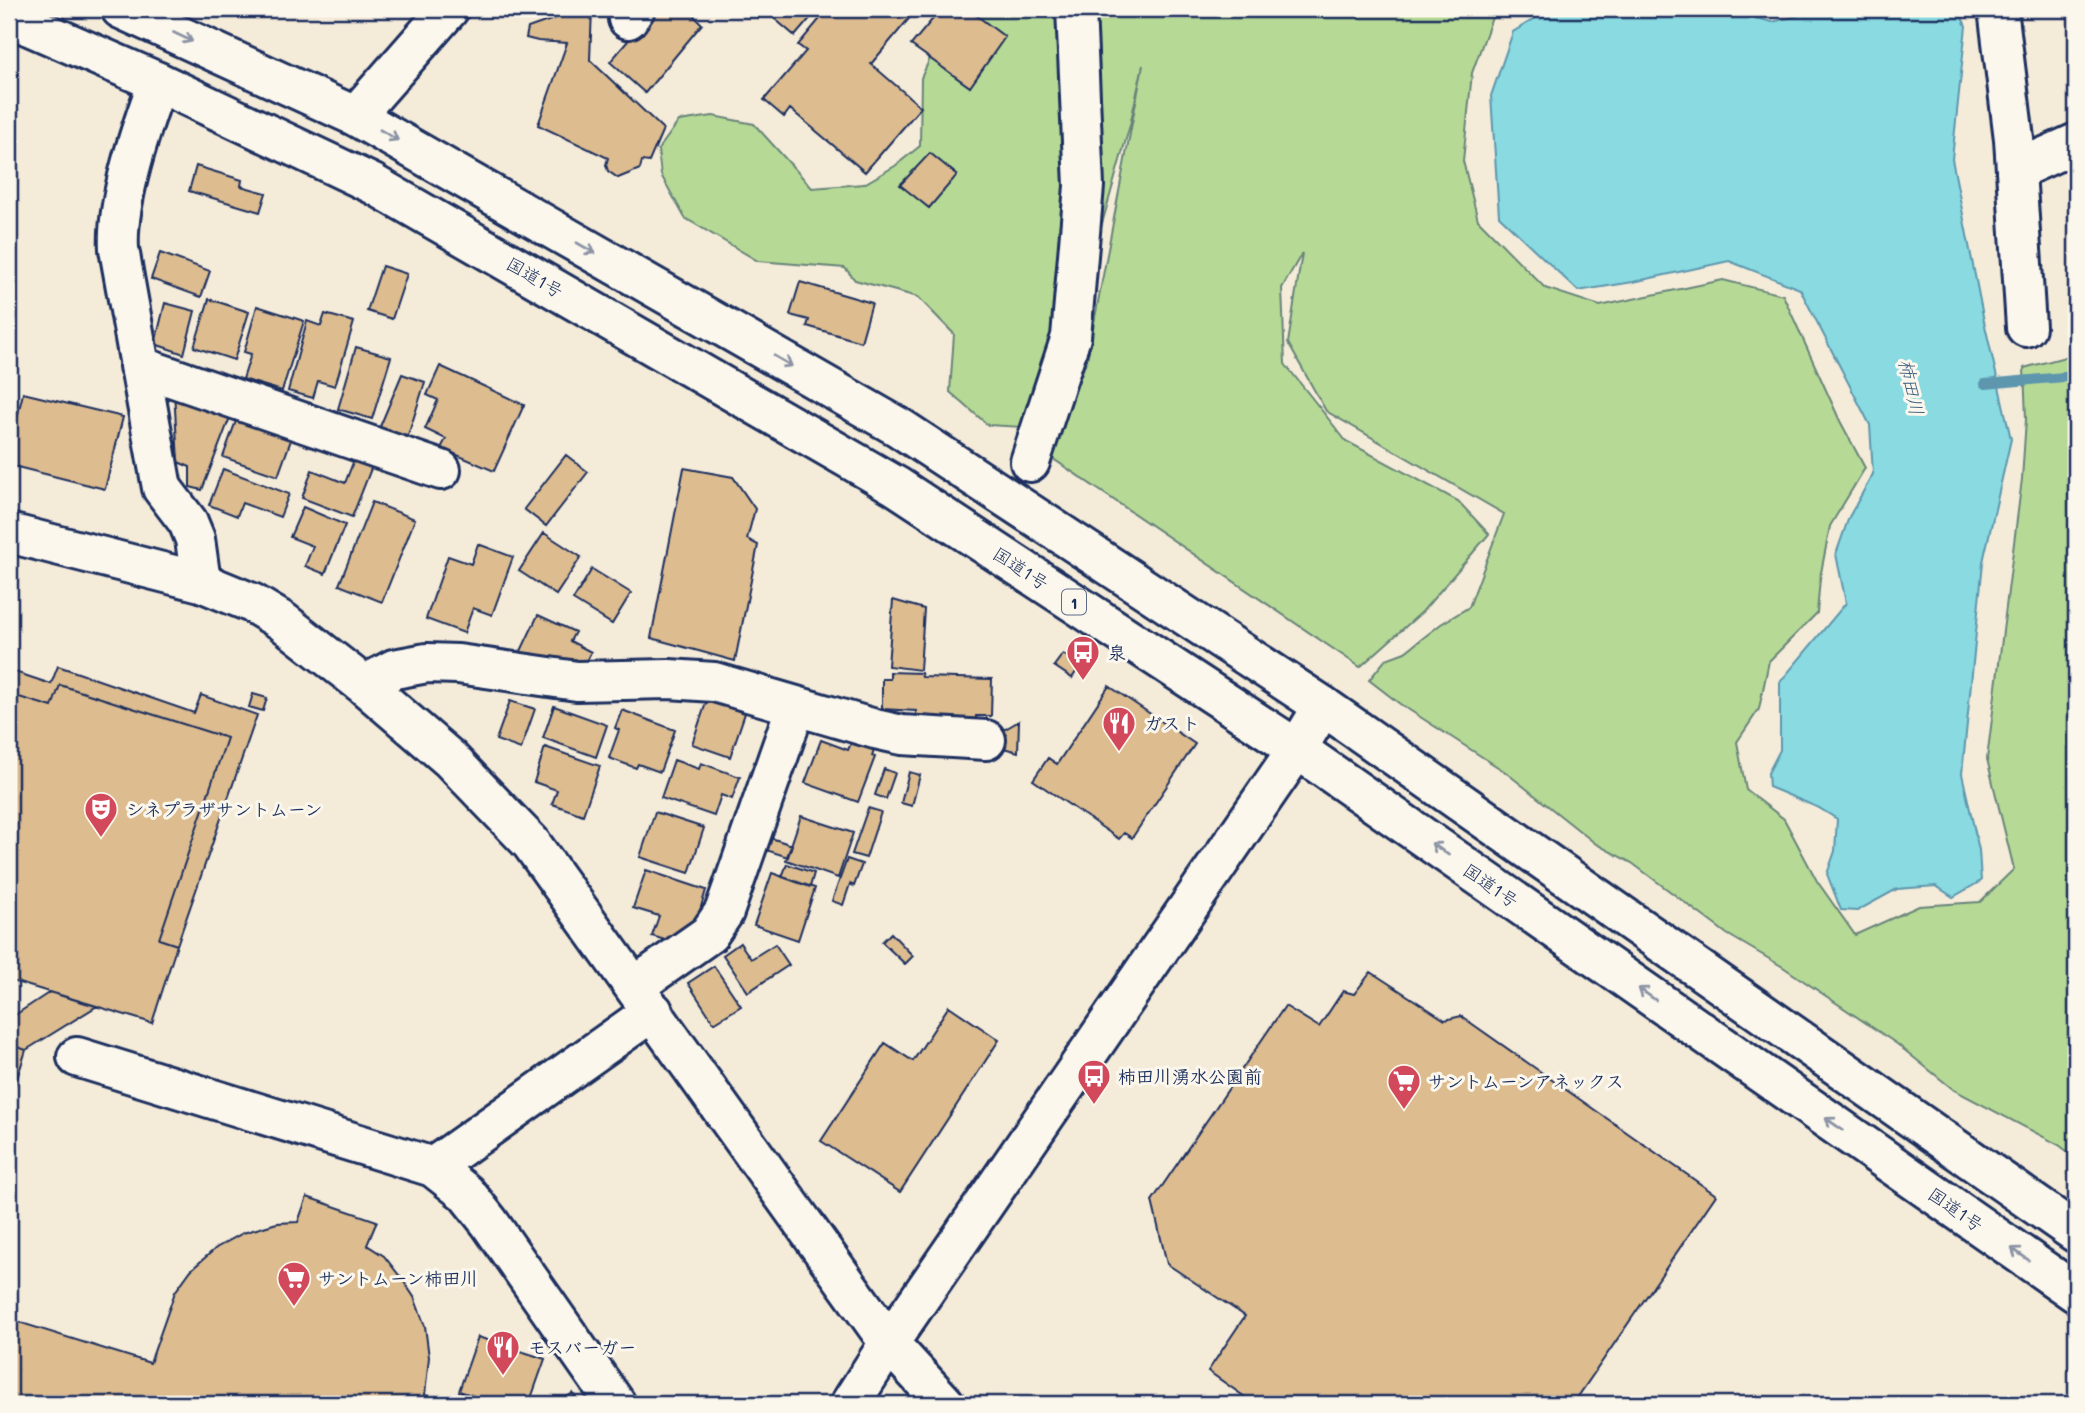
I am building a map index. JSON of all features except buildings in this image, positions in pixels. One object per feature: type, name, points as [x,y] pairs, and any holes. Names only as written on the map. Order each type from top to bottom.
[{"type":"main road","points":[[121,9],[355,116],[900,428],[1323,706],[2076,1233]]},
{"type":"main road","points":[[355,116],[449,9]]},
{"type":"main road","points":[[1030,462],[1079,349],[1084,186],[1076,9]]},
{"type":"main road","points":[[1998,9],[2014,139],[2026,327]]},
{"type":"main road","name":"国道1号","points":[[9,17],[158,82],[373,184],[896,486],[1297,749],[2076,1293]]},
{"type":"main road","points":[[158,82],[143,123],[118,229],[123,276],[162,488],[188,522],[195,539],[201,582]]},
{"type":"main road","points":[[2016,170],[2076,143]]},
{"type":"main road","points":[[139,366],[441,470]]},
{"type":"main road","points":[[9,533],[201,582],[252,603],[282,621],[364,685],[450,759],[531,843],[889,1343],[945,1404]]},
{"type":"main road","points":[[364,685],[394,668],[427,663],[458,664],[578,681],[669,679],[714,682],[875,729],[902,734],[986,740]]},
{"type":"main road","points":[[433,1167],[644,998],[709,934],[724,912],[796,706]]},
{"type":"main road","points":[[850,1404],[889,1343],[1297,749],[1323,706]]},
{"type":"main road","points":[[77,1057],[433,1167],[466,1193],[489,1222],[616,1404]]},
{"type":"green space","points":[[936,9],[1498,9],[1494,12],[1472,73],[1463,161],[1478,220],[1545,288],[1600,306],[1723,280],[1783,295],[1840,421],[1865,468],[1830,526],[1820,578],[1817,613],[1769,661],[1759,709],[1737,742],[1746,790],[1784,819],[1817,881],[1855,935],[1919,906],[1980,902],[2014,869],[1987,759],[2022,479],[2026,419],[2024,368],[2076,354],[2076,1158],[2059,1145],[1954,1090],[1897,1044],[1783,967],[1727,934],[1632,863],[1596,844],[1504,771],[1400,704],[1369,680],[1386,659],[1405,652],[1441,624],[1469,607],[1504,514],[1326,411],[1288,343],[1302,253],[1282,288],[1285,364],[1346,441],[1458,501],[1489,534],[1422,612],[1360,667],[1049,456],[1087,360],[1143,65],[1130,125],[1092,259],[1023,427],[988,425],[950,392],[954,334],[918,297],[855,280],[845,268],[758,261],[685,218],[661,175],[658,150],[679,121],[713,116],[754,124],[812,188],[864,184],[895,166],[920,146],[921,78],[933,52]]},
{"type":"water","name":"柿田川","points":[[1550,9],[1723,9],[1772,22],[1797,16],[1798,9],[1958,9],[1966,26],[1952,159],[2011,439],[1983,562],[1962,774],[1979,850],[1981,881],[1953,897],[1936,886],[1897,889],[1857,911],[1841,910],[1827,874],[1835,851],[1837,819],[1819,808],[1769,787],[1768,773],[1780,750],[1780,682],[1846,603],[1836,554],[1849,517],[1873,474],[1870,425],[1800,289],[1729,261],[1578,291],[1499,216],[1491,96],[1513,32]]},
{"type":"waterway","points":[[1985,384],[2076,376]]},
{"type":"place","name":"泉","points":[[1083,682]]},
{"type":"place","name":"ガスト","points":[[1119,753]]},
{"type":"place","name":"シネプラザサントムーン","points":[[101,839]]},
{"type":"place","name":"柿田川湧水公園前","points":[[1094,1106]]},
{"type":"place","name":"サントムーンアネックス","points":[[1404,1111]]},
{"type":"place","name":"サントムーン柿田川","points":[[294,1308]]},
{"type":"place","name":"モスバーガー","points":[[503,1377]]}]
